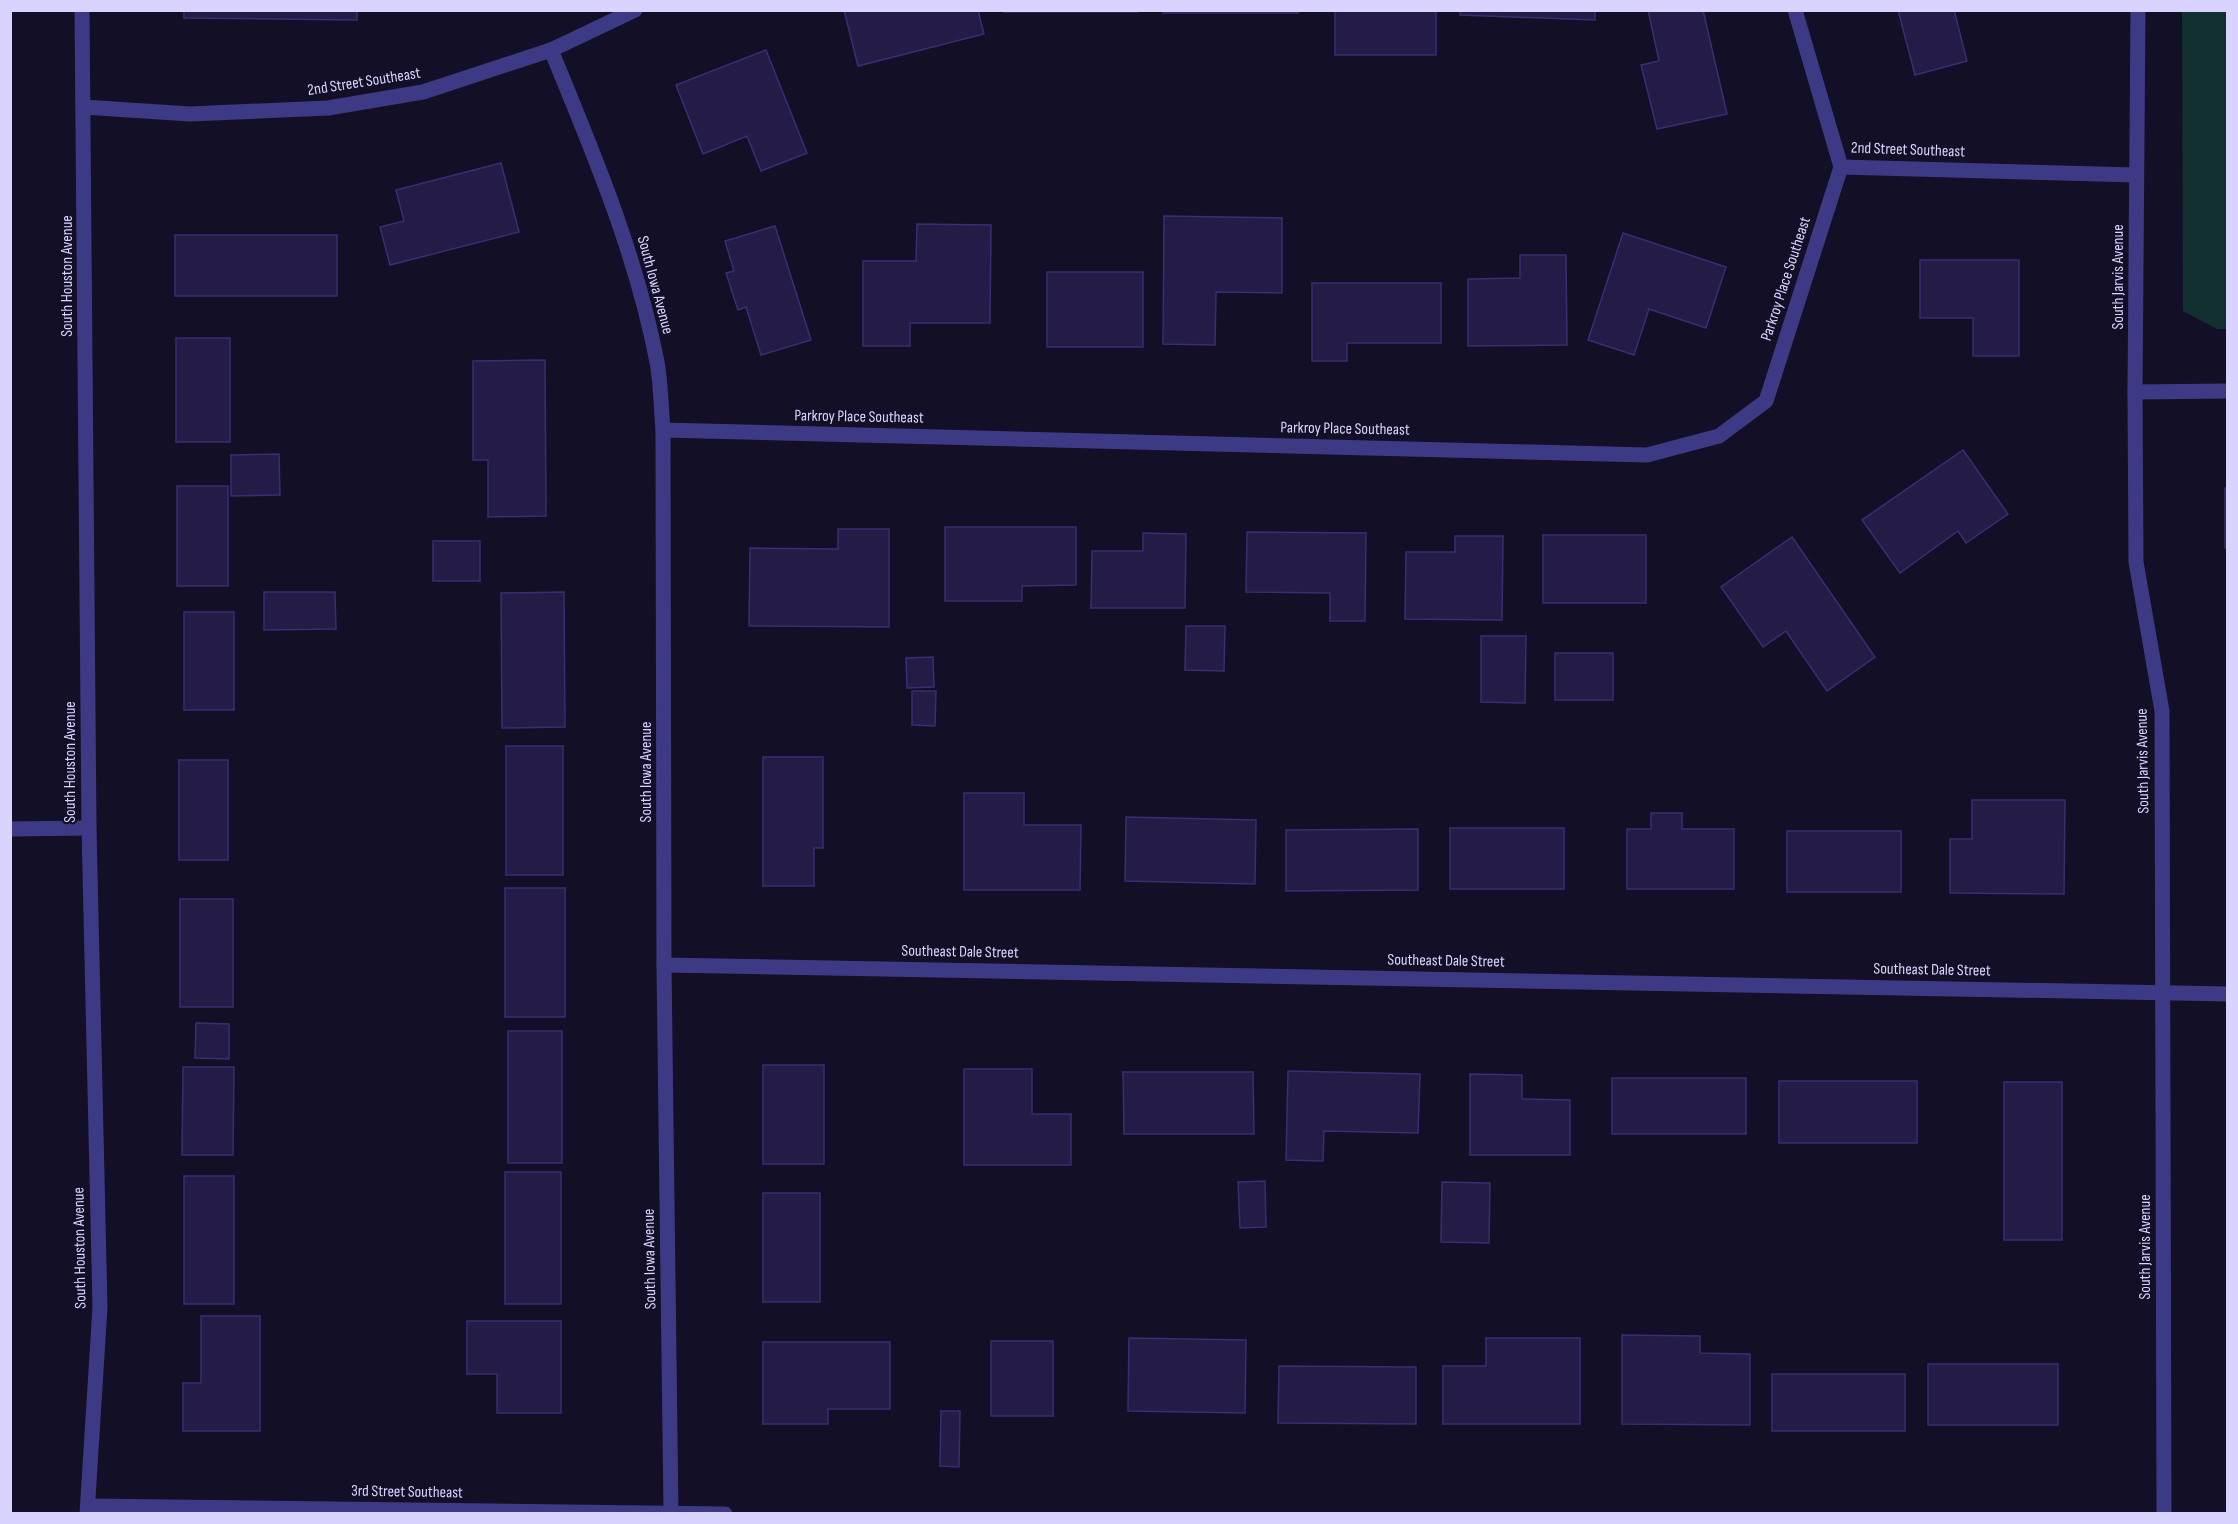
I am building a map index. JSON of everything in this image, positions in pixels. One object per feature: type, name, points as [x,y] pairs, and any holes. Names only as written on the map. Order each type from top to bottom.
[{"type":"street","name":"South Houston Avenue","points":[[82,10],[89,828],[100,1307],[88,1510]]},
{"type":"street","name":"2nd Street Southeast","points":[[83,106],[190,114],[328,108],[423,92],[551,50],[635,10]]},
{"type":"street","name":"2nd Street Southeast","points":[[1795,10],[1841,166],[2136,175]]},
{"type":"street","name":"South Jarvis Avenue","points":[[2138,10],[2136,562],[2162,711],[2164,1514]]},
{"type":"street","name":"South Iowa Avenue","points":[[551,50],[609,191],[645,305],[657,364],[663,430],[664,964],[671,1513]]},
{"type":"street","name":"Parkroy Place Southeast","points":[[663,430],[1647,455],[1719,436],[1766,401],[1841,166]]},
{"type":"street","points":[[2135,392],[2228,391]]},
{"type":"street","points":[[10,829],[89,828]]},
{"type":"street","name":"Southeast Dale Street","points":[[664,964],[2228,993]]},
{"type":"street","name":"3rd Street Southeast","points":[[88,1510],[725,1514]]},
{"type":"green space","points":[[2182,11],[2227,11],[2227,329],[2217,329],[2183,311]]},
{"type":"building","points":[[184,10],[357,10],[357,20],[184,18]]},
{"type":"building","points":[[844,10],[978,10],[984,34],[858,66]]},
{"type":"building","points":[[1004,10],[1138,10],[1138,12],[1004,12]]},
{"type":"building","points":[[1163,10],[1298,10],[1298,13],[1163,13]]},
{"type":"building","points":[[1335,10],[1436,10],[1436,55],[1335,55]]},
{"type":"building","points":[[1460,10],[1595,10],[1595,20],[1460,15]]},
{"type":"building","points":[[1648,10],[1703,10],[1727,114],[1657,129],[1641,65],[1659,61]]},
{"type":"building","points":[[1898,10],[1954,10],[1967,61],[1915,75]]},
{"type":"building","points":[[766,50],[807,153],[761,171],[747,136],[703,154],[676,85]]},
{"type":"building","points":[[501,163],[519,232],[390,265],[380,227],[404,221],[396,190]]},
{"type":"building","points":[[1164,216],[1282,218],[1282,293],[1216,292],[1215,345],[1163,344]]},
{"type":"building","points":[[917,224],[991,225],[990,323],[910,323],[910,346],[863,346],[863,261],[916,261]]},
{"type":"building","points":[[775,226],[811,340],[761,355],[746,307],[738,310],[726,273],[734,271],[725,241]]},
{"type":"building","points":[[1623,233],[1726,267],[1706,328],[1649,309],[1634,355],[1588,340]]},
{"type":"building","points":[[175,235],[337,235],[337,296],[175,296]]},
{"type":"building","points":[[1520,255],[1566,255],[1567,345],[1468,346],[1468,279],[1520,278]]},
{"type":"building","points":[[1920,260],[2019,260],[2019,356],[1973,356],[1973,318],[1920,318]]},
{"type":"building","points":[[1047,272],[1143,272],[1143,347],[1047,347]]},
{"type":"building","points":[[1312,283],[1441,283],[1441,343],[1347,343],[1347,361],[1312,361]]},
{"type":"building","points":[[176,338],[230,338],[230,442],[176,442]]},
{"type":"building","points":[[545,360],[546,516],[488,517],[488,460],[473,460],[473,361]]},
{"type":"building","points":[[1963,450],[2008,514],[1966,543],[1958,531],[1900,573],[1862,520]]},
{"type":"building","points":[[279,454],[280,495],[231,496],[231,455]]},
{"type":"building","points":[[177,486],[228,486],[228,586],[177,586]]},
{"type":"building","points":[[2225,488],[2228,488],[2228,548],[2225,548]]},
{"type":"building","points":[[945,527],[1076,527],[1076,585],[1022,586],[1022,601],[945,601]]},
{"type":"building","points":[[838,529],[889,529],[889,627],[749,626],[750,548],[838,549]]},
{"type":"building","points":[[1247,532],[1366,533],[1365,621],[1330,621],[1330,593],[1246,592]]},
{"type":"building","points":[[1143,533],[1186,534],[1185,608],[1091,608],[1092,551],[1143,551]]},
{"type":"building","points":[[1543,535],[1646,535],[1646,603],[1543,603]]},
{"type":"building","points":[[1455,536],[1503,536],[1502,620],[1405,619],[1406,552],[1455,552]]},
{"type":"building","points":[[1792,537],[1875,657],[1827,691],[1786,631],[1763,647],[1721,587]]},
{"type":"building","points":[[433,541],[480,541],[480,581],[433,581]]},
{"type":"building","points":[[264,592],[335,592],[336,629],[264,630]]},
{"type":"building","points":[[564,592],[565,727],[502,728],[501,593]]},
{"type":"building","points":[[184,612],[234,612],[234,710],[184,710]]},
{"type":"building","points":[[1186,626],[1225,626],[1224,671],[1185,670]]},
{"type":"building","points":[[1481,636],[1526,636],[1525,703],[1481,702]]},
{"type":"building","points":[[1555,653],[1613,653],[1613,700],[1555,700]]},
{"type":"building","points":[[933,657],[934,687],[907,688],[906,658]]},
{"type":"building","points":[[912,691],[936,691],[935,726],[912,725]]},
{"type":"building","points":[[506,746],[563,746],[563,875],[506,875]]},
{"type":"building","points":[[763,757],[823,757],[823,848],[814,848],[814,886],[763,886]]},
{"type":"building","points":[[179,760],[228,760],[228,860],[179,860]]},
{"type":"building","points":[[964,793],[1024,793],[1024,825],[1081,825],[1080,890],[964,890]]},
{"type":"building","points":[[1972,800],[2065,800],[2064,894],[1950,893],[1950,839],[1972,839]]},
{"type":"building","points":[[1651,813],[1682,813],[1682,829],[1734,829],[1734,889],[1627,889],[1627,829],[1651,829]]},
{"type":"building","points":[[1126,817],[1256,820],[1255,884],[1125,881]]},
{"type":"building","points":[[1450,828],[1564,828],[1564,889],[1450,889]]},
{"type":"building","points":[[1418,829],[1418,890],[1286,891],[1286,830]]},
{"type":"building","points":[[1787,831],[1901,831],[1901,892],[1787,892]]},
{"type":"building","points":[[505,888],[565,888],[565,1017],[505,1017]]},
{"type":"building","points":[[180,899],[233,899],[233,1007],[180,1007]]},
{"type":"building","points":[[196,1023],[229,1024],[229,1059],[195,1058]]},
{"type":"building","points":[[508,1031],[562,1031],[562,1163],[508,1163]]},
{"type":"building","points":[[763,1065],[824,1065],[824,1164],[763,1164]]},
{"type":"building","points":[[183,1067],[234,1067],[233,1155],[182,1155]]},
{"type":"building","points":[[964,1069],[1032,1069],[1032,1114],[1071,1114],[1071,1165],[964,1165]]},
{"type":"building","points":[[1288,1071],[1420,1074],[1418,1133],[1324,1131],[1323,1161],[1286,1160]]},
{"type":"building","points":[[1123,1072],[1253,1072],[1254,1134],[1124,1134]]},
{"type":"building","points":[[1470,1074],[1522,1075],[1522,1099],[1570,1100],[1570,1155],[1470,1155]]},
{"type":"building","points":[[1612,1078],[1746,1078],[1746,1134],[1612,1134]]},
{"type":"building","points":[[1779,1081],[1917,1081],[1917,1143],[1779,1143]]},
{"type":"building","points":[[2004,1082],[2062,1082],[2062,1240],[2004,1240]]},
{"type":"building","points":[[505,1172],[561,1172],[561,1304],[505,1304]]},
{"type":"building","points":[[184,1176],[234,1176],[234,1304],[184,1304]]},
{"type":"building","points":[[1265,1181],[1266,1227],[1240,1228],[1238,1182]]},
{"type":"building","points":[[1442,1182],[1490,1183],[1489,1243],[1441,1242]]},
{"type":"building","points":[[763,1193],[820,1193],[820,1302],[763,1302]]},
{"type":"building","points":[[201,1316],[260,1316],[260,1431],[183,1431],[183,1383],[201,1383]]},
{"type":"building","points":[[467,1321],[561,1321],[561,1413],[497,1413],[497,1374],[467,1374]]},
{"type":"building","points":[[1622,1335],[1700,1336],[1700,1353],[1750,1354],[1750,1425],[1622,1424]]},
{"type":"building","points":[[1129,1338],[1246,1340],[1245,1413],[1128,1411]]},
{"type":"building","points":[[1486,1338],[1580,1338],[1580,1424],[1443,1424],[1443,1366],[1486,1366]]},
{"type":"building","points":[[991,1341],[1053,1341],[1053,1416],[991,1416]]},
{"type":"building","points":[[763,1342],[890,1342],[890,1409],[828,1409],[828,1424],[763,1424]]},
{"type":"building","points":[[1928,1364],[2058,1364],[2058,1425],[1928,1425]]},
{"type":"building","points":[[1279,1366],[1416,1367],[1416,1424],[1278,1423]]},
{"type":"building","points":[[1772,1374],[1905,1374],[1905,1431],[1772,1431]]},
{"type":"building","points":[[941,1411],[960,1411],[959,1467],[940,1466]]}]
